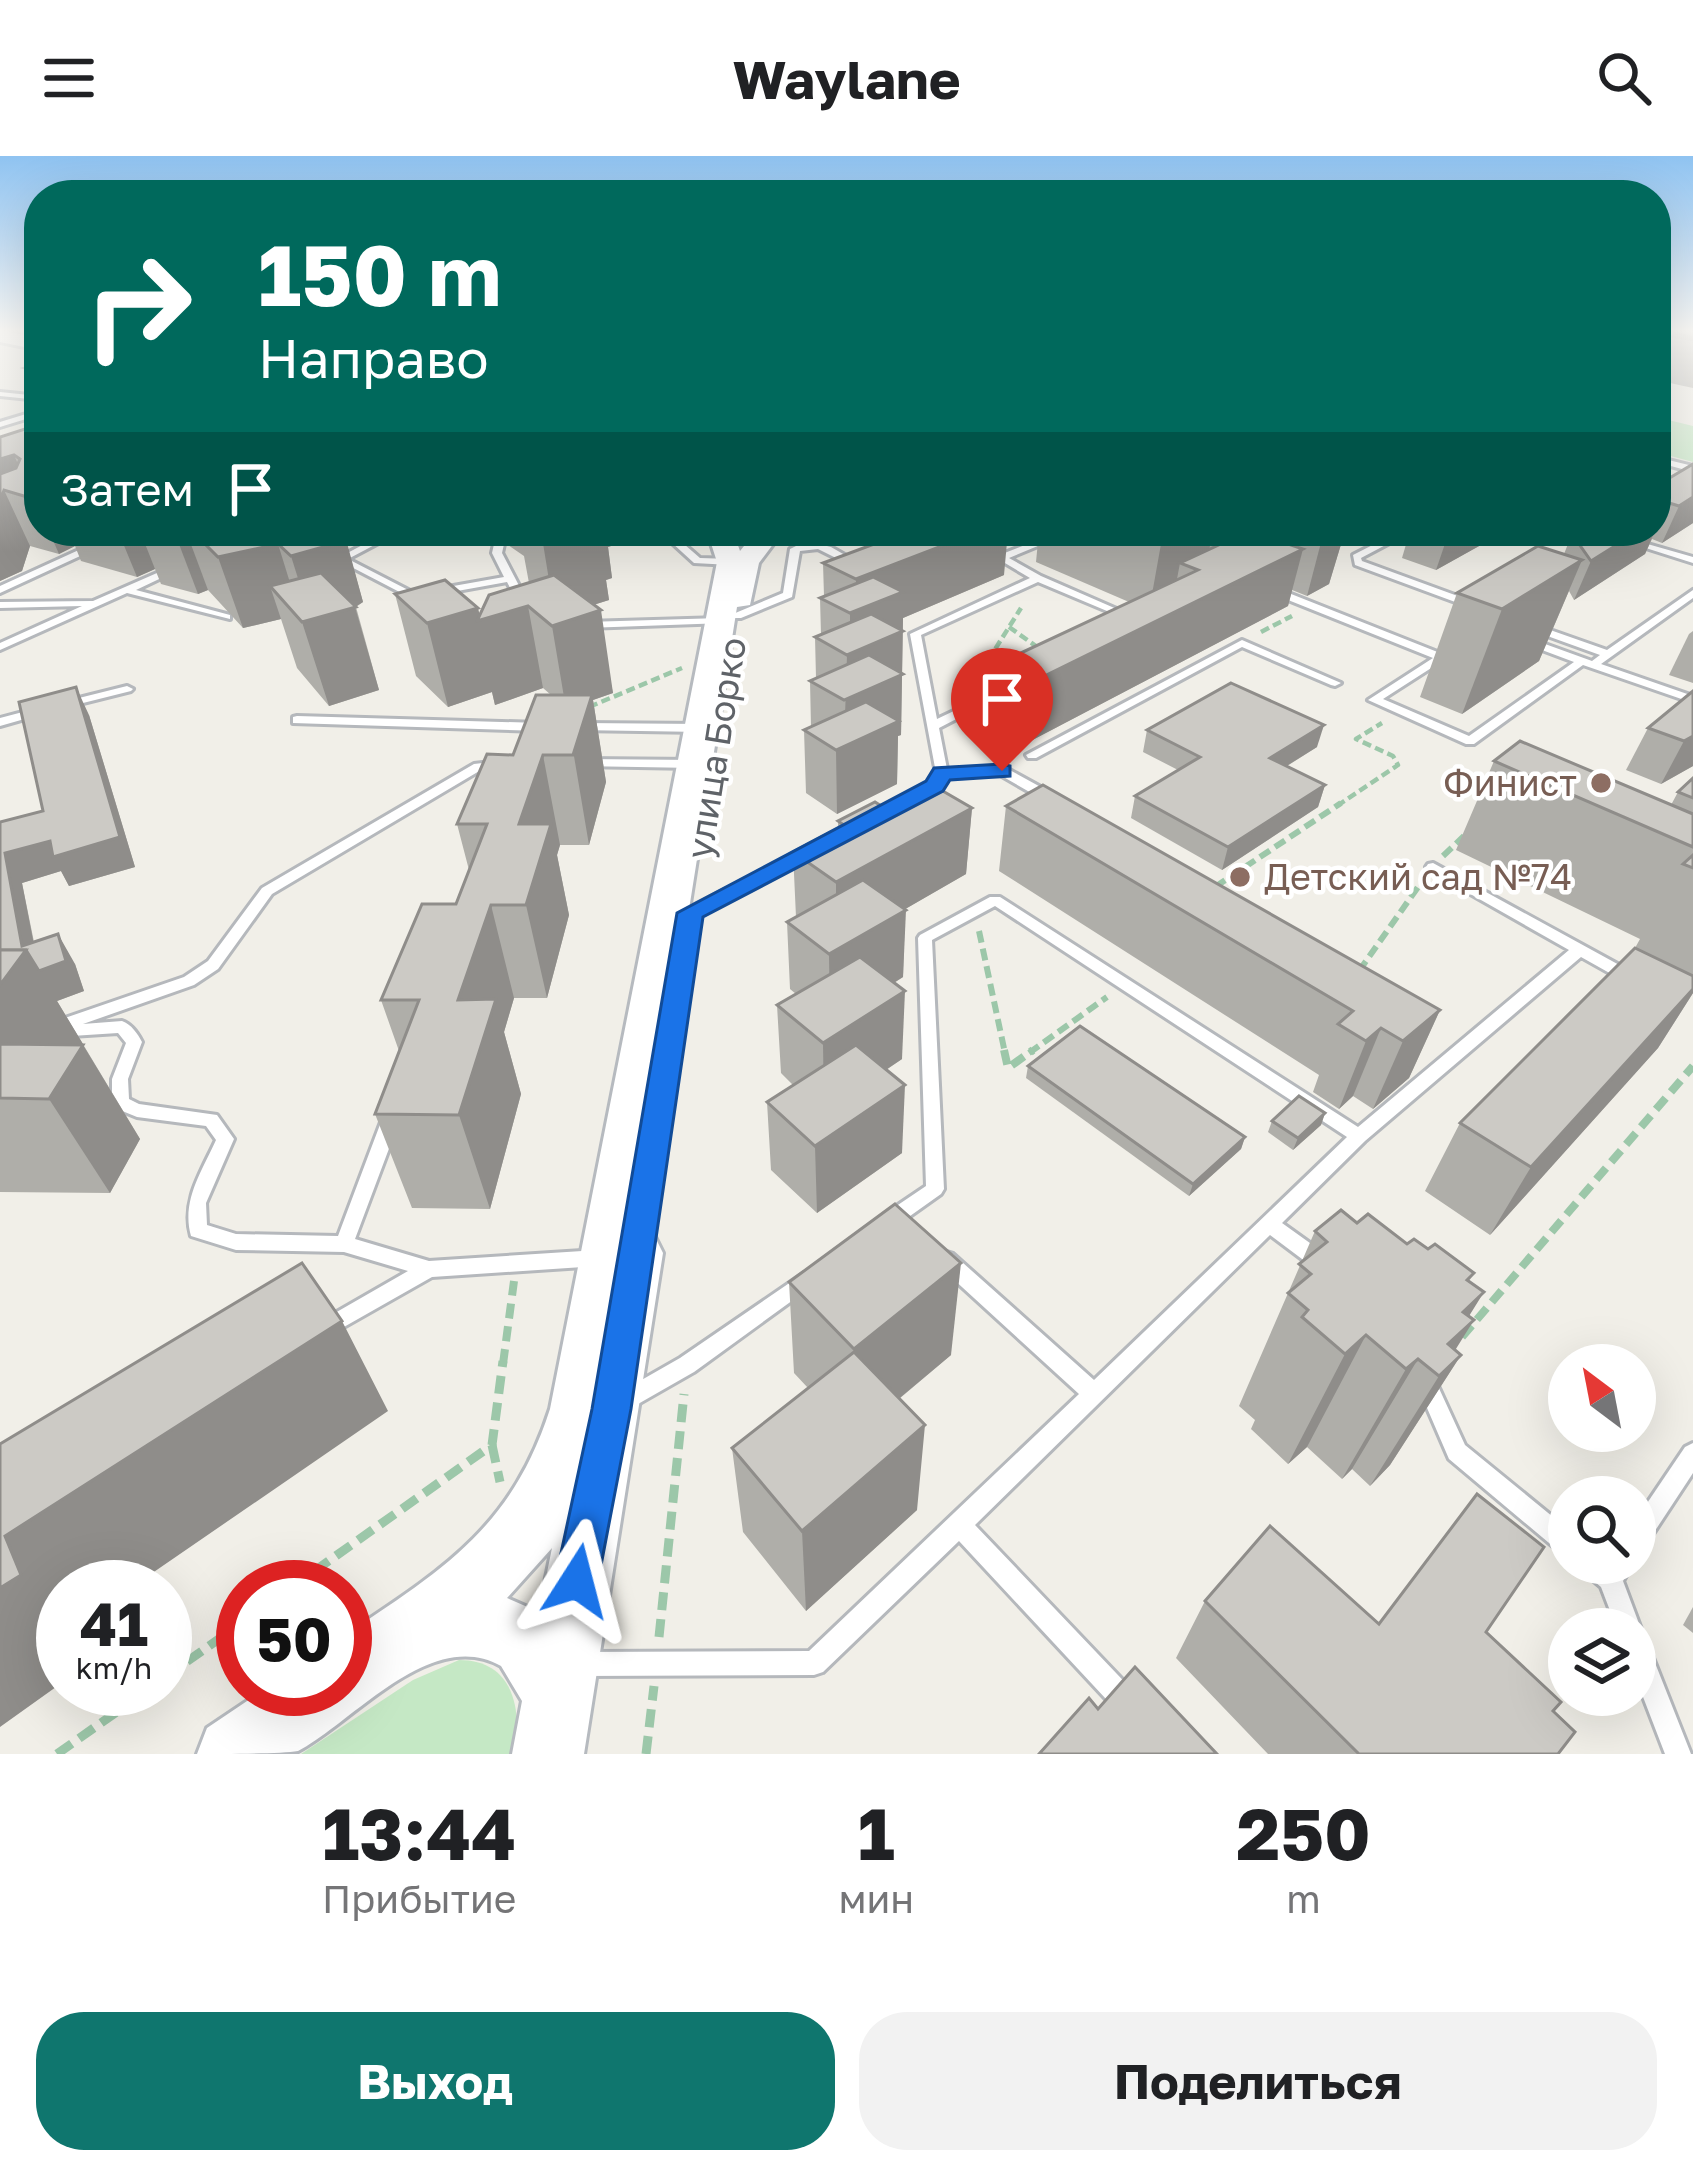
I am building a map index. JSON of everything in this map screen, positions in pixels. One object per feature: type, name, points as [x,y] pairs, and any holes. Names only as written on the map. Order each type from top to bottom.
[{"type":"main road","name":"улица Борко","points":[[556,1706],[590,1498],[611,1409],[690,913],[729,619],[731,562],[725,546]]},
{"type":"main road","name":"улица Борко","points":[[372,1657],[514,1547],[562,1468],[580,1409],[698,746],[746,562],[758,546]]},
{"type":"main road","points":[[406,1634],[472,1623],[507,1631],[537,1654],[556,1706]]},
{"type":"main road","points":[[233,1754],[287,1716]]},
{"type":"lane","points":[[0,590],[95,546]]},
{"type":"lane","points":[[367,546],[341,559],[413,596],[508,579]]},
{"type":"lane","points":[[499,546],[497,553],[516,596],[529,606]]},
{"type":"lane","points":[[680,546],[697,561],[731,562]]},
{"type":"lane","points":[[575,625],[729,619],[788,595],[791,561],[800,546]]},
{"type":"lane","points":[[821,546],[873,573]]},
{"type":"lane","points":[[983,546],[1042,579],[1144,623],[1124,633]]},
{"type":"lane","points":[[1002,557],[1030,546]]},
{"type":"lane","points":[[1378,546],[1356,557],[1358,563],[1474,605]]},
{"type":"lane","points":[[1656,546],[1693,560]]},
{"type":"lane","points":[[0,647],[192,560]]},
{"type":"lane","points":[[894,807],[934,786],[942,773],[915,634],[1042,579]]},
{"type":"lane","points":[[1256,584],[1441,657]]},
{"type":"lane","points":[[126,590],[226,617]]},
{"type":"lane","points":[[1457,647],[1374,700],[1470,741],[1608,654],[1693,593]]},
{"type":"lane","points":[[0,605],[98,603]]},
{"type":"lane","points":[[1516,621],[1608,654]]},
{"type":"lane","points":[[1507,634],[1693,700]]},
{"type":"lane","points":[[1033,754],[1242,643],[1335,683]]},
{"type":"lane","points":[[933,726],[1064,662]]},
{"type":"lane","points":[[0,722],[127,689]]},
{"type":"lane","points":[[297,720],[541,727],[698,746]]},
{"type":"lane","points":[[534,745],[541,727]]},
{"type":"lane","points":[[573,763],[698,746]]},
{"type":"lane","points":[[511,764],[478,767],[267,891],[213,965],[189,981],[34,1034],[122,1027],[134,1042],[120,1078],[122,1103],[137,1110],[211,1120],[225,1139],[197,1203],[198,1230],[236,1242],[344,1244],[429,1269],[607,1258]]},
{"type":"lane","points":[[942,773],[1002,771],[1073,812]]},
{"type":"lane","points":[[690,913],[833,839]]},
{"type":"lane","points":[[1433,867],[1636,981]]},
{"type":"lane","points":[[912,1230],[935,1189],[926,938],[995,900],[1359,1136]]},
{"type":"lane","points":[[556,1706],[656,1666],[814,1663],[1359,1136],[1579,950]]},
{"type":"lane","points":[[344,1244],[394,1112]]},
{"type":"lane","points":[[1269,1224],[1342,1278]]},
{"type":"lane","points":[[877,1229],[912,1230],[1094,1394]]},
{"type":"lane","points":[[307,1340],[429,1269]]},
{"type":"lane","points":[[611,1409],[687,1365],[820,1270]]},
{"type":"lane","points":[[1420,1370],[1457,1452],[1548,1528]]},
{"type":"lane","points":[[1656,1510],[1693,1454]]},
{"type":"lane","points":[[959,1525],[1144,1721]]},
{"type":"lane","points":[[1656,1698],[1678,1754]]},
{"type":"path","points":[[974,706],[982,670],[1042,579]]},
{"type":"path","points":[[1242,643],[1311,606]]},
{"type":"path","points":[[1009,627],[1064,662]]},
{"type":"path","points":[[541,727],[696,662]]},
{"type":"path","points":[[1201,885],[1221,886],[1398,765],[1393,756],[1356,739],[1400,711]]},
{"type":"path","points":[[1369,988],[1358,970],[1433,867],[1477,823]]},
{"type":"path","points":[[975,911],[1007,1068],[1125,984]]},
{"type":"path","points":[[1420,1370],[1693,1066]]},
{"type":"path","points":[[330,1560],[492,1444],[515,1266]]},
{"type":"path","points":[[646,1754],[687,1365]]},
{"type":"path","points":[[57,1754],[110,1716]]},
{"type":"green space","points":[[1671,421],[1693,426],[1693,462],[1671,456]]},
{"type":"green space","points":[[459,1660],[492,1668],[503,1678],[515,1704],[514,1754],[301,1754],[359,1716],[372,1716],[372,1707],[413,1680]]},
{"type":"building","points":[[24,429],[24,496],[4,490],[0,502],[0,474],[16,468],[20,459],[14,455],[0,459],[0,437]]},
{"type":"building","points":[[1693,464],[1693,497],[1679,506],[1671,504],[1671,477]]},
{"type":"building","points":[[207,546],[269,546],[218,557]]},
{"type":"building","points":[[280,546],[327,546],[291,556]]},
{"type":"building","points":[[869,546],[942,546],[856,579],[823,563]]},
{"type":"building","points":[[1217,546],[1303,549],[1028,684],[993,666],[1198,570],[1180,563]]},
{"type":"building","points":[[1538,546],[1582,560],[1502,609],[1457,593]]},
{"type":"building","points":[[1580,546],[1615,546],[1591,561]]},
{"type":"building","points":[[321,573],[356,607],[302,622],[270,586]]},
{"type":"building","points":[[554,575],[601,610],[552,626],[528,606],[477,621],[489,595]]},
{"type":"building","points":[[873,577],[903,592],[850,613],[820,598]]},
{"type":"building","points":[[445,580],[478,608],[427,623],[395,594]]},
{"type":"building","points":[[871,614],[903,631],[847,655],[815,637]]},
{"type":"building","points":[[869,655],[903,674],[844,700],[810,681]]},
{"type":"building","points":[[1231,683],[1324,725],[1270,758],[1325,785],[1228,847],[1135,796],[1200,757],[1147,730]]},
{"type":"building","points":[[76,687],[120,837],[53,857],[50,841],[5,853],[22,946],[58,934],[66,961],[39,971],[26,950],[0,950],[0,822],[43,811],[19,702]]},
{"type":"building","points":[[1693,691],[1693,736],[1684,741],[1648,728]]},
{"type":"building","points":[[536,695],[592,695],[573,755],[543,755],[519,824],[551,824],[526,905],[491,905],[458,1000],[496,999],[459,1115],[375,1114],[419,1000],[381,1000],[422,904],[456,904],[487,824],[457,824],[487,754],[513,755]]},
{"type":"building","points":[[866,702],[899,721],[836,750],[804,730]]},
{"type":"building","points":[[1520,741],[1693,814],[1693,847],[1494,761]]},
{"type":"building","points":[[1693,778],[1693,798],[1678,792]]},
{"type":"building","points":[[929,783],[972,808],[836,882],[793,852],[875,802],[883,807]]},
{"type":"building","points":[[1043,785],[1440,1010],[1403,1041],[1381,1028],[1366,1041],[1338,1024],[1353,1011],[1006,806]]},
{"type":"building","points":[[863,880],[906,910],[829,954],[787,922]]},
{"type":"building","points":[[1635,948],[1693,976],[1693,989],[1531,1167],[1460,1123]]},
{"type":"building","points":[[0,950],[26,950],[0,985]]},
{"type":"building","points":[[860,957],[905,991],[823,1043],[777,1005]]},
{"type":"building","points":[[1080,1026],[1245,1137],[1193,1184],[1028,1066]]},
{"type":"building","points":[[0,1044],[83,1045],[49,1099],[0,1098]]},
{"type":"building","points":[[856,1045],[905,1085],[815,1146],[767,1102]]},
{"type":"building","points":[[1299,1096],[1325,1113],[1298,1138],[1272,1121]]},
{"type":"building","points":[[895,1204],[961,1263],[854,1349],[789,1282]]},
{"type":"building","points":[[1341,1210],[1357,1223],[1368,1214],[1407,1244],[1414,1239],[1428,1249],[1435,1244],[1474,1273],[1467,1280],[1484,1292],[1463,1312],[1474,1320],[1448,1344],[1461,1355],[1439,1376],[1418,1359],[1406,1369],[1366,1335],[1345,1354],[1302,1317],[1308,1310],[1288,1293],[1311,1274],[1299,1264],[1327,1242],[1315,1231]]},
{"type":"building","points":[[302,1263],[342,1321],[5,1536],[21,1575],[0,1588],[0,1444]]},
{"type":"building","points":[[854,1352],[925,1425],[802,1531],[732,1448]]},
{"type":"building","points":[[1477,1494],[1544,1547],[1486,1632],[1548,1690],[1548,1716],[1558,1716],[1575,1732],[1558,1754],[1359,1754],[1205,1601],[1270,1526],[1379,1624]]},
{"type":"building","points":[[1135,1667],[1217,1754],[1039,1754],[1089,1698],[1098,1709]]},
{"type":"place","name":"Финист","points":[[1601,783]]},
{"type":"place","name":"Детский сад №74","points":[[1240,877]]},
{"type":"route","points":[[577,1581],[611,1409],[690,913],[934,786],[942,773],[1002,771]]}]
